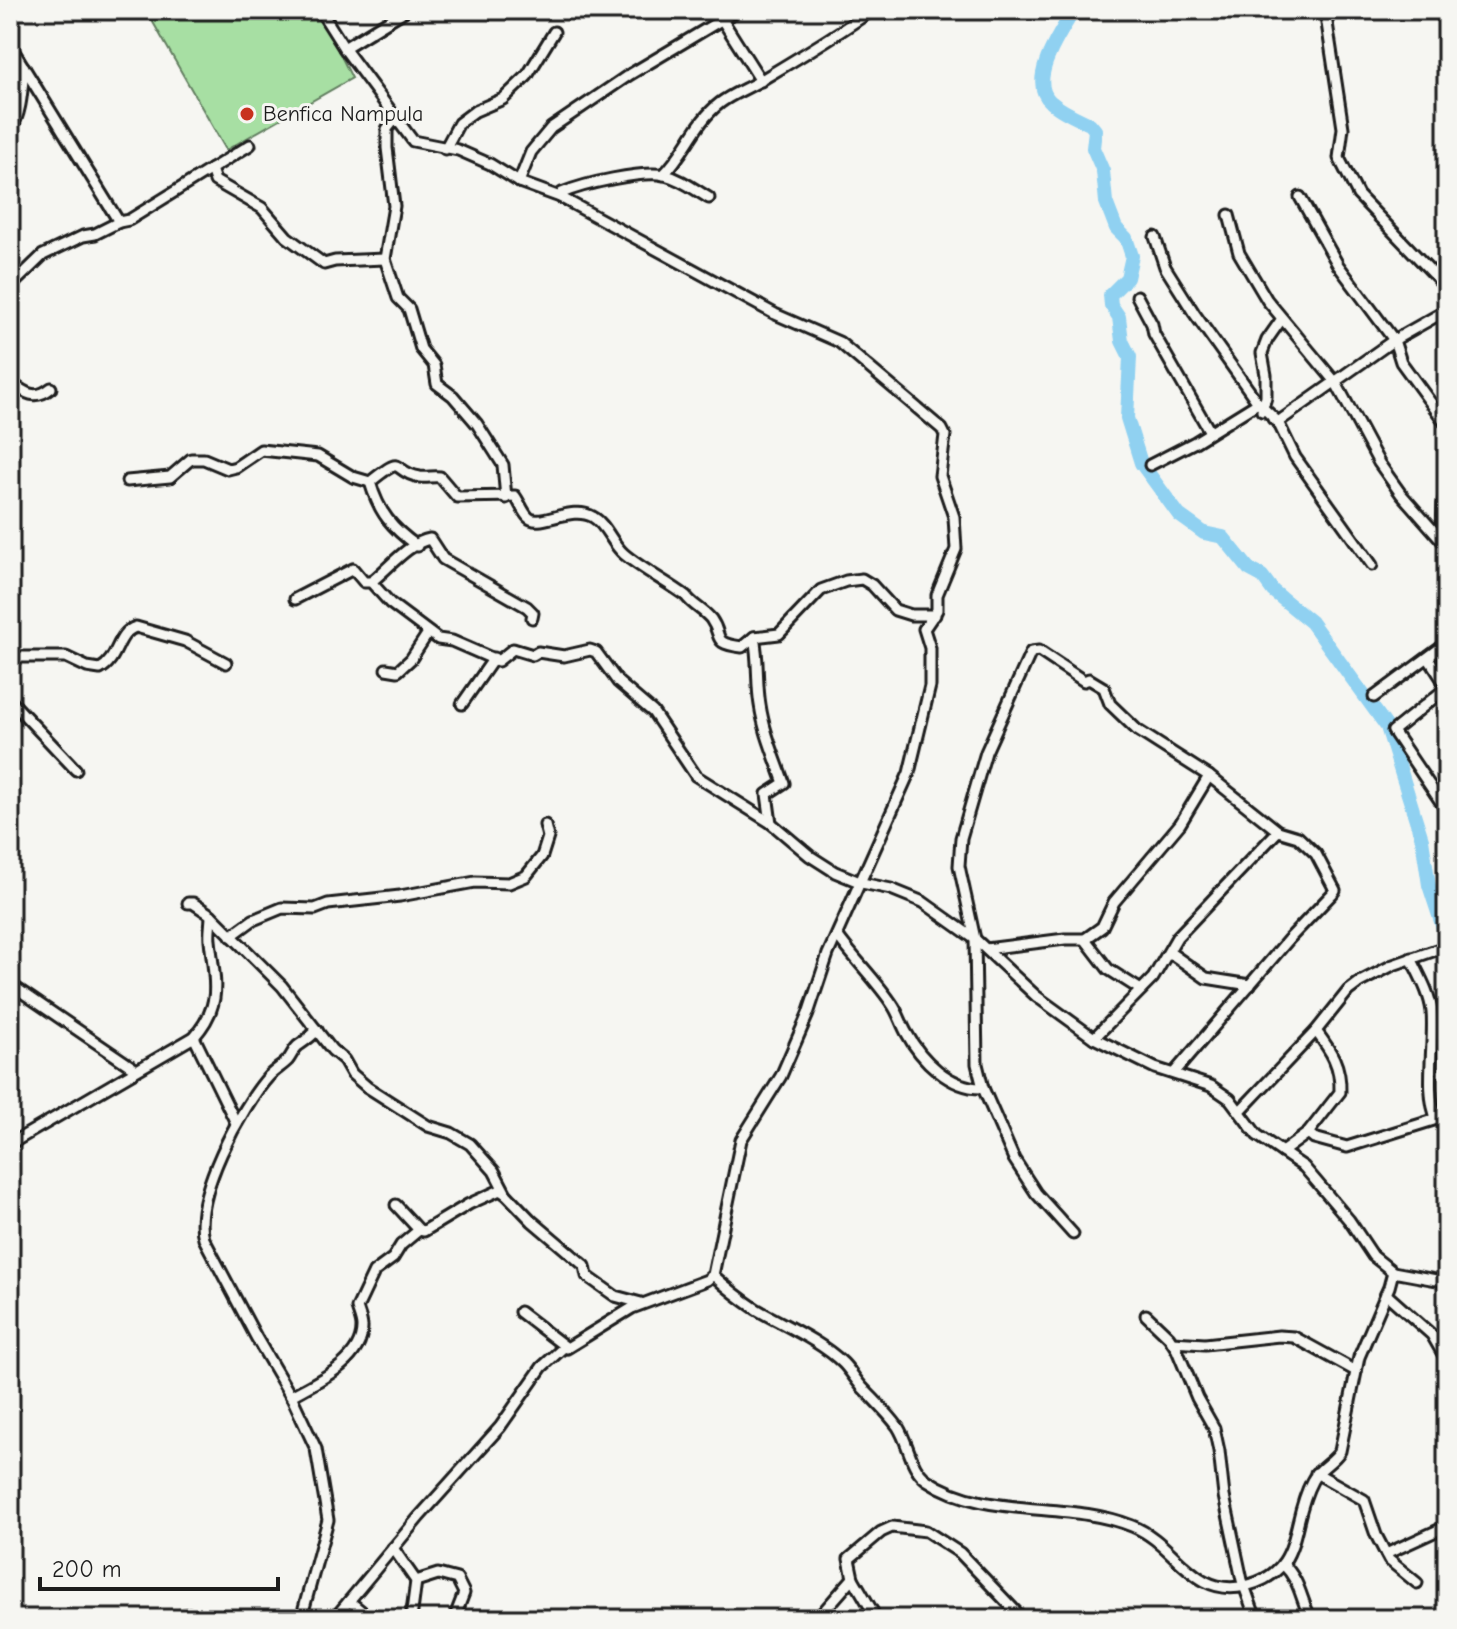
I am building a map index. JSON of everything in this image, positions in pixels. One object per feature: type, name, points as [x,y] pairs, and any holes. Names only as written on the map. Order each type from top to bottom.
[{"type":"street","points":[[320,10],[344,48],[413,141],[458,150],[490,164],[519,182],[560,197],[775,314],[839,342],[942,429],[945,435],[940,476],[954,517],[956,549],[937,595],[935,615],[924,629],[931,656],[930,686],[909,773],[837,935],[781,1076],[741,1140],[713,1275],[632,1308],[570,1348],[564,1347],[520,1312]]},
{"type":"street","points":[[344,48],[406,10]]},
{"type":"street","points":[[716,10],[761,81]]},
{"type":"street","points":[[519,182],[531,152],[551,128],[629,75],[738,10]]},
{"type":"street","points":[[663,175],[681,154],[703,118],[722,101],[761,81],[860,13],[872,10]]},
{"type":"street","points":[[1325,10],[1343,128],[1339,158],[1358,195],[1447,287]]},
{"type":"street","points":[[445,149],[459,123],[475,111],[503,99],[527,76],[554,32]]},
{"type":"street","points":[[10,45],[119,222]]},
{"type":"street","points":[[10,131],[15,124],[22,93],[24,67]]},
{"type":"street","points":[[395,119],[387,129],[394,206],[385,259],[398,298],[409,309],[421,349],[434,365],[437,384],[453,396],[477,424],[503,465],[506,498]]},
{"type":"street","points":[[10,287],[43,255],[129,220],[250,145]]},
{"type":"street","points":[[211,169],[215,181],[262,208],[287,237],[324,264],[385,259]]},
{"type":"street","points":[[560,197],[562,193],[589,185],[663,175],[683,182],[709,198]]},
{"type":"street","points":[[1300,197],[1338,265],[1394,340],[1401,362],[1447,425]]},
{"type":"street","points":[[1229,215],[1239,253],[1281,320],[1336,383],[1379,463],[1401,494],[1444,543]]},
{"type":"street","points":[[1155,237],[1165,267],[1226,361],[1258,403],[1278,422],[1295,457],[1372,565]]},
{"type":"street","points":[[1137,296],[1154,334],[1210,432]]},
{"type":"street","points":[[1278,422],[1394,340],[1447,310]]},
{"type":"street","points":[[1278,422],[1262,413],[1266,386],[1262,353],[1281,320]]},
{"type":"street","points":[[10,382],[33,396],[51,388]]},
{"type":"street","points":[[1150,465],[1258,403]]},
{"type":"street","points":[[127,481],[170,477],[191,459],[204,459],[228,469],[261,450],[318,456],[353,477],[370,482]]},
{"type":"street","points":[[370,482],[389,467],[398,465],[419,476],[440,477],[457,497],[515,496],[534,521],[540,522],[561,513],[592,516],[614,545],[686,596],[692,605],[712,620],[717,637],[726,645],[742,647],[754,637],[779,634],[821,590],[846,581],[862,579],[872,585],[895,610],[911,615],[935,615]]},
{"type":"street","points":[[370,482],[374,497],[392,528],[417,546]]},
{"type":"street","points":[[1444,543],[1443,504],[1447,485]]},
{"type":"street","points":[[295,599],[350,569],[356,570],[364,582],[371,582],[394,561],[430,539],[443,559],[527,607],[533,613],[532,618]]},
{"type":"street","points":[[371,582],[390,603],[428,633],[500,661],[513,649],[533,655],[538,652],[564,656],[590,650],[596,652],[618,682],[653,712],[696,776],[771,823],[810,856],[835,872],[923,902],[975,939],[1036,996],[1094,1038],[1155,1068],[1211,1086],[1230,1099],[1257,1135],[1304,1167],[1349,1220],[1373,1256],[1393,1272],[1447,1282]]},
{"type":"street","points":[[10,657],[66,657],[87,667],[100,669],[115,657],[128,630],[136,627],[185,641],[226,663]]},
{"type":"street","points":[[386,669],[398,671],[404,667],[428,633]]},
{"type":"street","points":[[754,637],[762,719],[784,783],[767,794],[771,823]]},
{"type":"street","points":[[1374,697],[1447,643]]},
{"type":"street","points":[[1073,1234],[1036,1193],[1014,1159],[983,1088],[977,1064],[975,939],[959,866],[961,838],[986,752],[1031,652],[1039,651],[1084,681],[1089,679],[1104,688],[1110,704],[1137,730],[1209,776],[1278,831],[1298,837],[1316,854],[1335,890],[1174,1073]]},
{"type":"street","points":[[462,704],[494,658]]},
{"type":"street","points":[[1429,659],[1444,682],[1445,689],[1393,731],[1447,811]]},
{"type":"street","points":[[10,700],[76,770]]},
{"type":"street","points":[[986,949],[1085,939],[1102,927],[1114,902],[1180,824],[1209,776]]},
{"type":"street","points":[[231,936],[253,920],[282,908],[315,909],[328,904],[400,896],[475,882],[509,883],[526,876],[542,856],[548,837],[545,825]]},
{"type":"street","points":[[1094,1038],[1153,978],[1177,937],[1278,831]]},
{"type":"street","points":[[188,903],[211,915],[290,995],[352,1074],[428,1126],[451,1133],[470,1144],[494,1171],[506,1194]]},
{"type":"street","points":[[10,1144],[194,1037],[211,1011],[217,988],[210,939],[211,915]]},
{"type":"street","points":[[837,935],[892,1003],[907,1035],[924,1058],[955,1082],[983,1088]]},
{"type":"street","points":[[1085,939],[1102,963],[1141,990]]},
{"type":"street","points":[[1240,1111],[1316,1031],[1348,991],[1360,982],[1411,958],[1436,950]]},
{"type":"street","points":[[1169,952],[1206,978],[1250,985]]},
{"type":"street","points":[[1308,1133],[1314,1138],[1347,1147],[1442,1120],[1433,1111],[1430,1087],[1432,1009],[1411,958]]},
{"type":"street","points":[[10,984],[135,1069]]},
{"type":"street","points":[[301,1619],[329,1512],[313,1440],[202,1231],[206,1197],[236,1123],[268,1078],[297,1046],[306,1042],[317,1030]]},
{"type":"street","points":[[1282,1152],[1308,1133],[1340,1092],[1338,1066],[1331,1050],[1316,1031]]},
{"type":"street","points":[[194,1037],[236,1123]]},
{"type":"street","points":[[396,1205],[419,1230],[424,1231],[500,1190],[585,1266],[587,1276],[596,1284],[624,1300],[649,1302]]},
{"type":"street","points":[[291,1396],[348,1359],[359,1344],[362,1327],[357,1308],[374,1272],[393,1258],[401,1245],[419,1230]]},
{"type":"street","points":[[713,1275],[756,1308],[803,1335],[842,1363],[900,1430],[916,1468],[929,1481],[986,1503],[1130,1525],[1164,1544],[1202,1581],[1218,1586],[1245,1586],[1268,1576],[1283,1564],[1291,1552],[1316,1473],[1340,1451],[1359,1357],[1393,1272]]},
{"type":"street","points":[[1386,1294],[1432,1335],[1447,1361]]},
{"type":"street","points":[[1146,1315],[1172,1342],[1218,1440],[1224,1496],[1256,1619]]},
{"type":"street","points":[[1172,1342],[1205,1344],[1294,1337],[1356,1371]]},
{"type":"street","points":[[334,1619],[500,1427],[542,1367],[564,1347]]},
{"type":"street","points":[[1316,1473],[1364,1500],[1386,1554],[1395,1567],[1417,1583]]},
{"type":"street","points":[[877,1619],[853,1578],[849,1563],[852,1555],[885,1529],[898,1526],[941,1539],[960,1553],[1023,1619]]},
{"type":"street","points":[[1386,1554],[1447,1526]]},
{"type":"street","points":[[393,1548],[416,1581],[411,1619]]},
{"type":"street","points":[[1283,1564],[1299,1583],[1311,1619]]},
{"type":"street","points":[[416,1581],[438,1574],[457,1579],[464,1593],[454,1619]]},
{"type":"street","points":[[817,1619],[853,1578]]},
{"type":"street","points":[[349,1601],[371,1619]]},
{"type":"street","points":[[167,1619],[189,1614],[209,1619]]},
{"type":"green space","name":"Benfica Nampula","points":[[146,10],[318,10],[352,78],[226,150]]},
{"type":"waterway","points":[[1074,10],[1048,56],[1042,82],[1044,93],[1051,102],[1095,130],[1093,148],[1103,171],[1106,202],[1116,228],[1126,238],[1132,256],[1127,278],[1110,295],[1111,305],[1119,317],[1122,341],[1130,357],[1127,418],[1141,463],[1179,515],[1204,533],[1223,537],[1249,569],[1262,576],[1273,591],[1311,622],[1387,727],[1422,839],[1429,885],[1447,940]]},
{"type":"place","name":"Benfica Nampula","points":[[247,114]]}]
